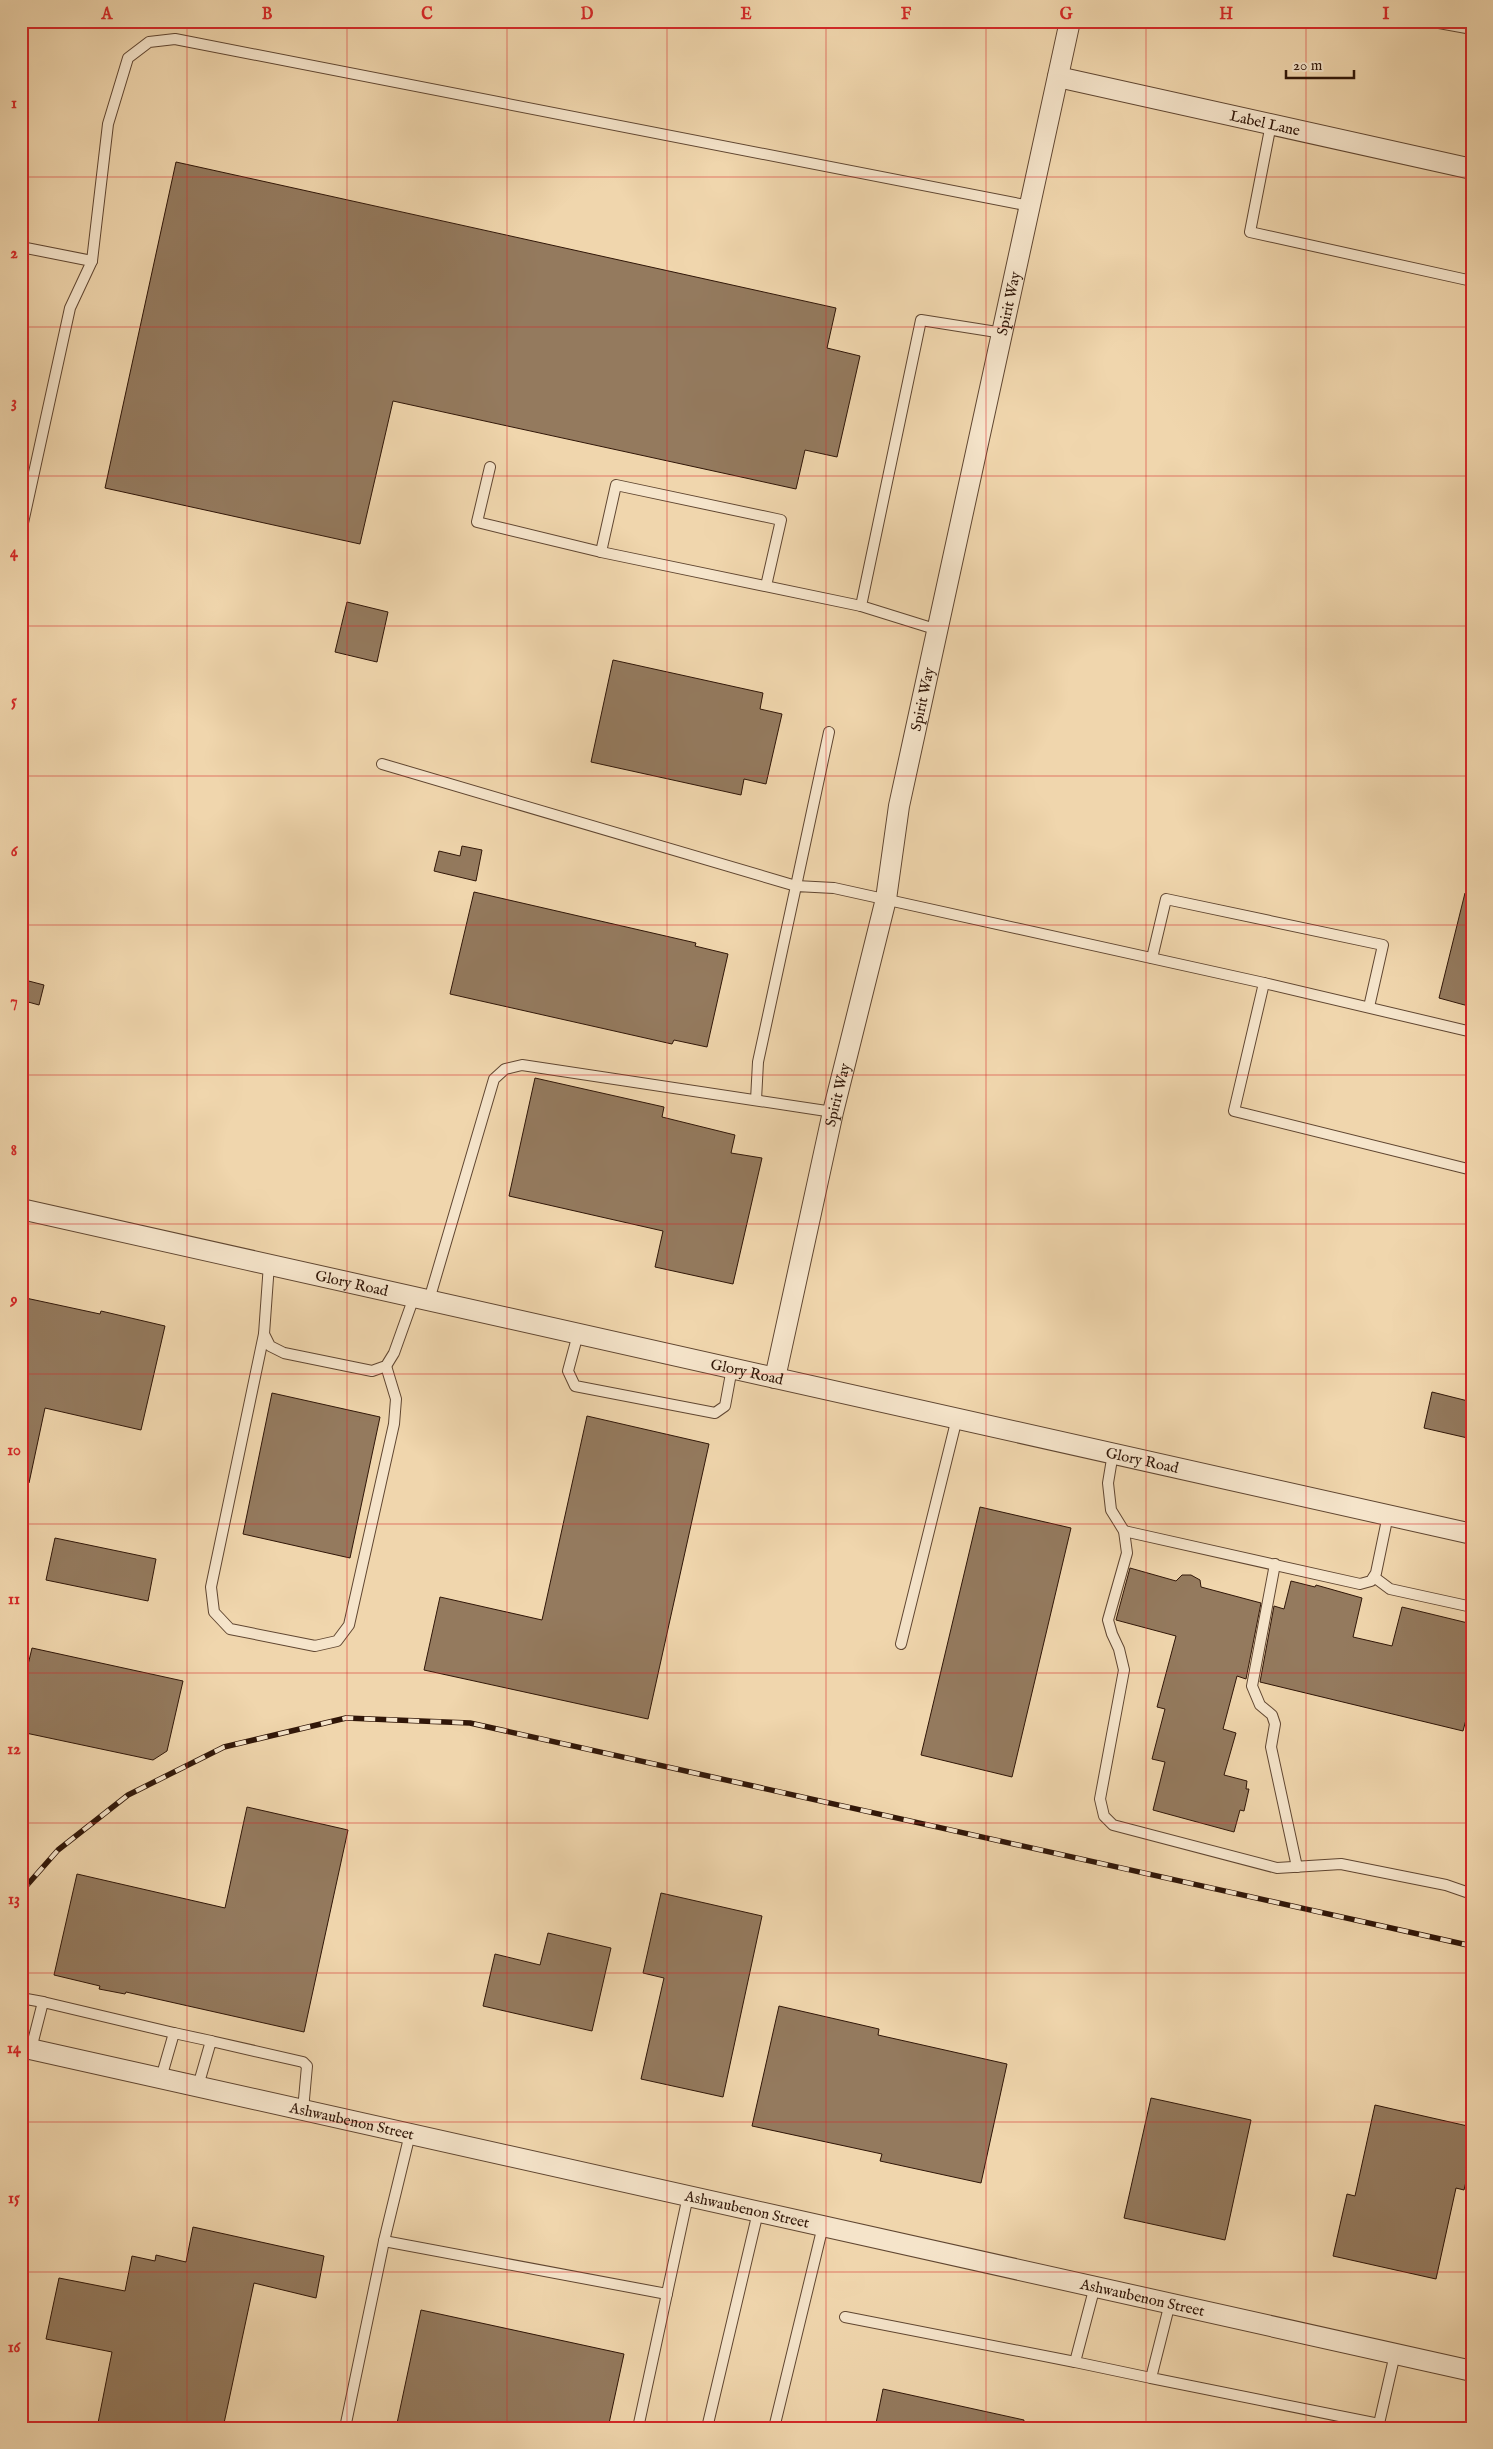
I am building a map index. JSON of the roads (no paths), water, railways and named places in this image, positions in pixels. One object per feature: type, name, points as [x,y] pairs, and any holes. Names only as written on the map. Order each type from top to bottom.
[{"type":"street","name":"Spirit Way","points":[[775,1378],[833,1112],[886,899],[899,806],[1070,21]]},
{"type":"street","name":"Label Lane","points":[[1058,77],[1472,169]]},
{"type":"street","name":"Glory Road","points":[[21,1209],[1472,1534]]},
{"type":"street","name":"Ashwaubenon Street","points":[[26,2048],[1472,2371]]},
{"type":"lane","points":[[1428,21],[1472,29]]},
{"type":"lane","points":[[21,532],[70,308],[92,261],[108,124],[128,58],[149,42],[175,39],[1030,206]]},
{"type":"lane","points":[[1271,124],[1250,232],[1472,281]]},
{"type":"lane","points":[[21,247],[92,261]]},
{"type":"lane","points":[[861,606],[921,320],[1002,333]]},
{"type":"lane","points":[[490,467],[477,522],[601,552],[861,606],[938,630]]},
{"type":"lane","points":[[601,552],[616,485],[781,520],[766,586]]},
{"type":"lane","points":[[756,1100],[758,1062],[829,732]]},
{"type":"lane","points":[[382,764],[796,886],[834,888],[886,899],[1264,983],[1472,1032]]},
{"type":"lane","points":[[1152,958],[1166,899],[1383,945],[1369,1008]]},
{"type":"lane","points":[[1264,983],[1234,1111],[1472,1170]]},
{"type":"lane","points":[[264,1334],[270,1346],[284,1353],[372,1371],[386,1366],[421,1299],[494,1079],[505,1069],[522,1065],[833,1112]]},
{"type":"lane","points":[[269,1264],[264,1334],[211,1587],[214,1612],[230,1629],[315,1646],[337,1641],[349,1625],[394,1424],[396,1400],[386,1366]]},
{"type":"lane","points":[[578,1334],[568,1371],[575,1386],[714,1413],[725,1406],[732,1368]]},
{"type":"lane","points":[[901,1644],[957,1418]]},
{"type":"lane","points":[[1113,1453],[1108,1483],[1111,1510],[1124,1531],[1127,1553],[1108,1620],[1119,1649],[1124,1670],[1100,1799],[1104,1816],[1113,1825],[1277,1868],[1341,1864],[1446,1885],[1472,1894]]},
{"type":"lane","points":[[1124,1531],[1360,1584],[1371,1581],[1374,1577],[1388,1515]]},
{"type":"lane","points":[[1275,1564],[1252,1686],[1260,1705],[1272,1715],[1275,1724],[1271,1747],[1297,1867]]},
{"type":"lane","points":[[1374,1577],[1390,1589],[1472,1608]]},
{"type":"lane","points":[[21,1998],[303,2062],[307,2066],[304,2110]]},
{"type":"lane","points":[[26,2048],[43,2002]]},
{"type":"lane","points":[[162,2078],[174,2033]]},
{"type":"lane","points":[[198,2086],[211,2042]]},
{"type":"lane","points":[[345,2428],[384,2241],[410,2134]]},
{"type":"lane","points":[[638,2428],[688,2196]]},
{"type":"lane","points":[[707,2428],[758,2212]]},
{"type":"lane","points":[[774,2428],[823,2226]]},
{"type":"lane","points":[[384,2241],[667,2294]]},
{"type":"lane","points":[[1075,2362],[1095,2286]]},
{"type":"lane","points":[[1151,2378],[1170,2303]]},
{"type":"lane","points":[[845,2317],[1075,2362],[1379,2426],[1395,2354]]},
{"type":"railway","points":[[21,1892],[58,1850],[128,1795],[224,1747],[346,1718],[470,1723],[1472,1946]]}]
